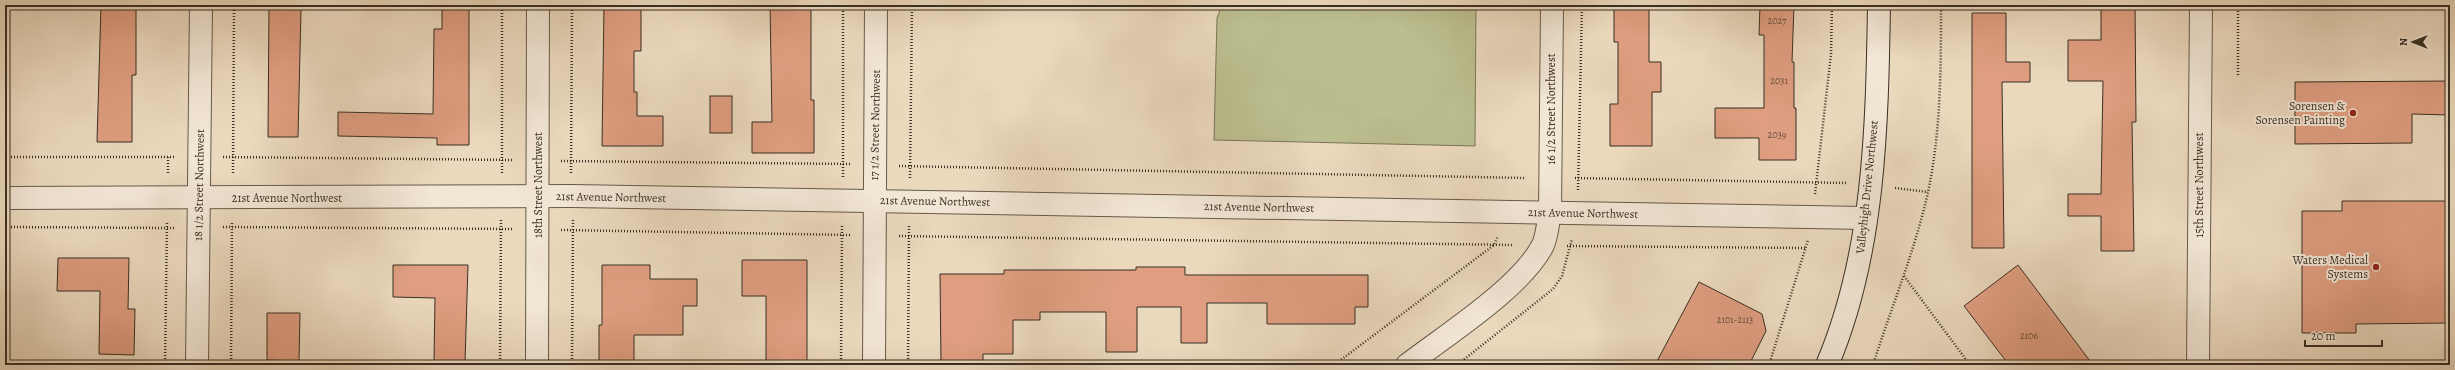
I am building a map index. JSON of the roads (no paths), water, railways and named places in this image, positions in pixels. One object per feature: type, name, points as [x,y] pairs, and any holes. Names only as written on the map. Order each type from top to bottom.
[{"type":"street","name":"18 1/2 Street Northwest","points":[[197,365],[201,5]]},
{"type":"street","name":"18th Street Northwest","points":[[537,365],[538,5]]},
{"type":"street","name":"17 1/2 Street Northwest","points":[[874,365],[876,5]]},
{"type":"street","name":"16 1/2 Street Northwest","points":[[1407,365],[1499,295],[1527,269],[1543,244],[1550,213],[1552,5]]},
{"type":"street","name":"Valleyhigh Drive Northwest","points":[[1827,365],[1859,264],[1866,218],[1874,138],[1880,5]]},
{"type":"street","name":"15th Street Northwest","points":[[2198,365],[2201,5]]},
{"type":"street","name":"21st Avenue Northwest","points":[[5,198],[538,196],[874,200],[1866,218]]},
{"type":"place","name":"Sorensen & Sorensen Painting","points":[[2353,113]]},
{"type":"place","name":"Waters Medical Systems","points":[[2376,267]]}]
